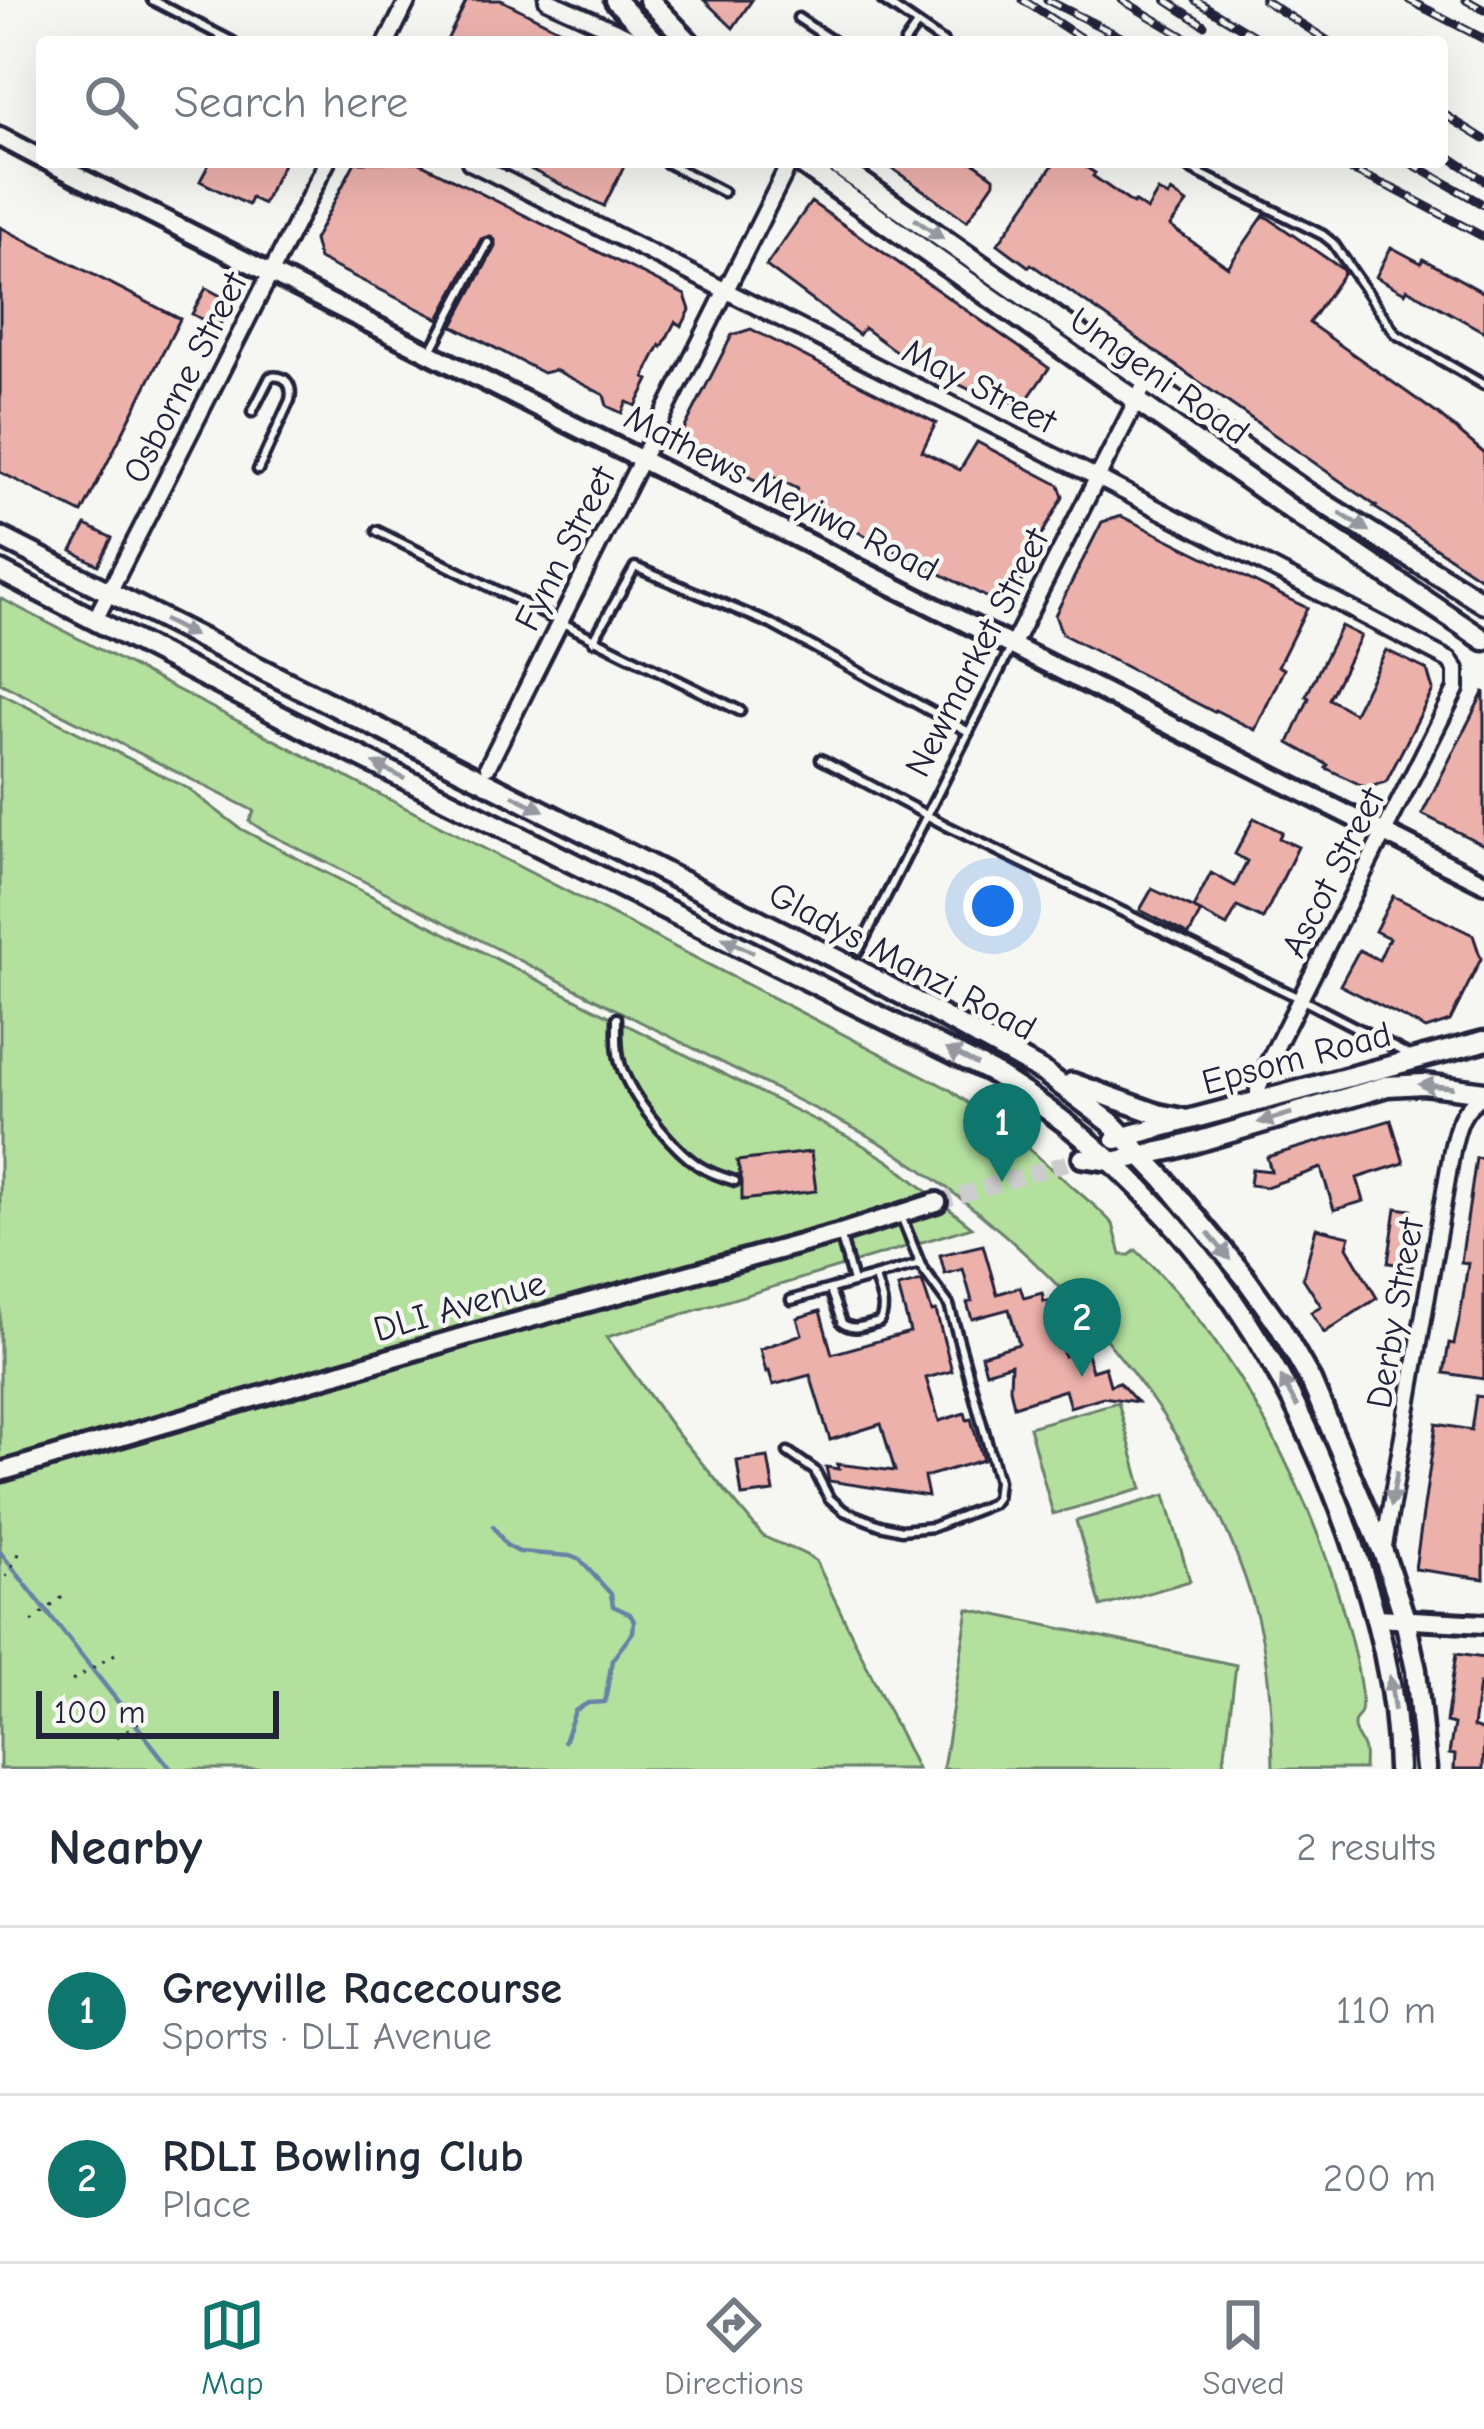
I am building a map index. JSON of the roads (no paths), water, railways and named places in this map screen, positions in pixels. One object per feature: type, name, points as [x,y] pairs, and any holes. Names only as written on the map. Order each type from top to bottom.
[{"type":"main road","points":[[615,0],[650,36]]},
{"type":"main road","points":[[650,0],[683,36]]},
{"type":"main road","name":"Umgeni Road","points":[[808,168],[1203,433],[1237,470],[1294,512],[1484,640]]},
{"type":"main road","name":"Umgeni Road","points":[[847,168],[1141,390]]},
{"type":"main road","name":"Umgeni Road","points":[[1203,433],[1250,452],[1484,603]]},
{"type":"main road","points":[[1237,470],[1250,452]]},
{"type":"main road","points":[[1294,512],[1307,493]]},
{"type":"main road","name":"Gladys Manzi Road","points":[[0,537],[857,960],[1078,1096],[1144,1156],[1244,1276],[1279,1325],[1318,1396],[1383,1552],[1405,1619],[1416,1670],[1426,1769]]},
{"type":"main road","name":"Gladys Manzi Road","points":[[0,571],[991,1072],[1031,1096],[1083,1154],[1112,1162],[1230,1294],[1261,1340],[1312,1438],[1377,1618],[1393,1700],[1398,1769]]},
{"type":"main road","points":[[465,809],[484,773]]},
{"type":"main road","points":[[842,997],[857,960]]},
{"type":"main road","name":"Epsom Road","points":[[1083,1154],[1125,1137],[1484,1041]]},
{"type":"main road","points":[[1045,1073],[1158,1114],[1189,1120]]},
{"type":"main road","name":"Epsom Road","points":[[1112,1162],[1387,1086],[1424,1084],[1484,1094]]},
{"type":"street","points":[[390,36],[408,0]]},
{"type":"street","points":[[547,0],[627,36]]},
{"type":"street","name":"Mathews Meyiwa Road","points":[[0,137],[36,155]]},
{"type":"street","name":"Mathews Meyiwa Road","points":[[61,168],[1484,883]]},
{"type":"street","name":"Osborne Street","points":[[95,620],[324,168]]},
{"type":"street","name":"May Street","points":[[482,168],[1434,649],[1456,669]]},
{"type":"street","name":"Fynn Street","points":[[484,773],[787,168]]},
{"type":"street","name":"Newmarket Street","points":[[1012,646],[1141,390]]},
{"type":"street","name":"Ascot Street","points":[[1258,1102],[1266,1067],[1456,689],[1456,669]]},
{"type":"street","name":"Derby Street","points":[[1383,1552],[1456,1133],[1468,1107],[1484,1094]]},
{"type":"street","name":"DLI Avenue","points":[[0,1472],[937,1202]]},
{"type":"street","points":[[1377,1618],[1484,1624]]},
{"type":"lane","points":[[152,0],[221,36]]},
{"type":"lane","points":[[882,0],[932,36]]},
{"type":"lane","points":[[798,18],[825,36]]},
{"type":"lane","points":[[909,36],[917,25]]},
{"type":"lane","points":[[677,168],[723,192]]},
{"type":"lane","points":[[1189,168],[1323,235],[1396,334],[1484,385]]},
{"type":"lane","points":[[430,352],[488,243]]},
{"type":"lane","points":[[252,412],[270,377],[288,382],[290,400],[258,470]]},
{"type":"lane","points":[[377,531],[740,712]]},
{"type":"lane","points":[[593,640],[635,568],[771,624],[968,732]]},
{"type":"lane","name":"Newmarket Street","points":[[857,960],[1012,646]]},
{"type":"lane","points":[[821,759],[1414,1058]]},
{"type":"lane","points":[[617,1018],[621,1066],[664,1132],[694,1163],[735,1180]]},
{"type":"lane","points":[[788,1452],[815,1471],[829,1498],[844,1510],[902,1530],[933,1527],[996,1498],[998,1480],[949,1306],[920,1264],[901,1214]]},
{"type":"lane","points":[[839,1233],[854,1283]]},
{"type":"lane","points":[[790,1300],[920,1264]]},
{"type":"lane","points":[[830,1290],[846,1327],[879,1322],[884,1307],[875,1277]]},
{"type":"waterway","points":[[493,1526],[506,1545],[519,1552],[580,1560],[611,1594],[613,1606],[634,1621],[633,1632],[612,1660],[605,1702],[588,1703],[575,1711],[564,1742]]},
{"type":"waterway","points":[[0,1552],[171,1769]]},
{"type":"tunnel","points":[[937,1202],[1073,1161]]},
{"type":"railway","points":[[1023,0],[1078,36]]},
{"type":"railway","points":[[1047,0],[1119,36]]},
{"type":"railway","points":[[1122,0],[1183,36]]},
{"type":"railway","points":[[1166,0],[1204,25]]},
{"type":"railway","points":[[1195,0],[1254,36]]},
{"type":"railway","points":[[1264,0],[1321,36]]},
{"type":"railway","points":[[1409,0],[1484,39]]},
{"type":"railway","points":[[1466,0],[1484,10]]},
{"type":"railway","points":[[1448,117],[1484,139]]},
{"type":"railway","points":[[1448,156],[1484,180]]},
{"type":"railway","points":[[1347,168],[1484,237]]},
{"type":"railway","points":[[1419,168],[1484,205]]},
{"type":"place","name":"Greyville Racecourse","points":[[1002,1182]]},
{"type":"place","name":"RDLI Bowling Club","points":[[1082,1377]]}]
